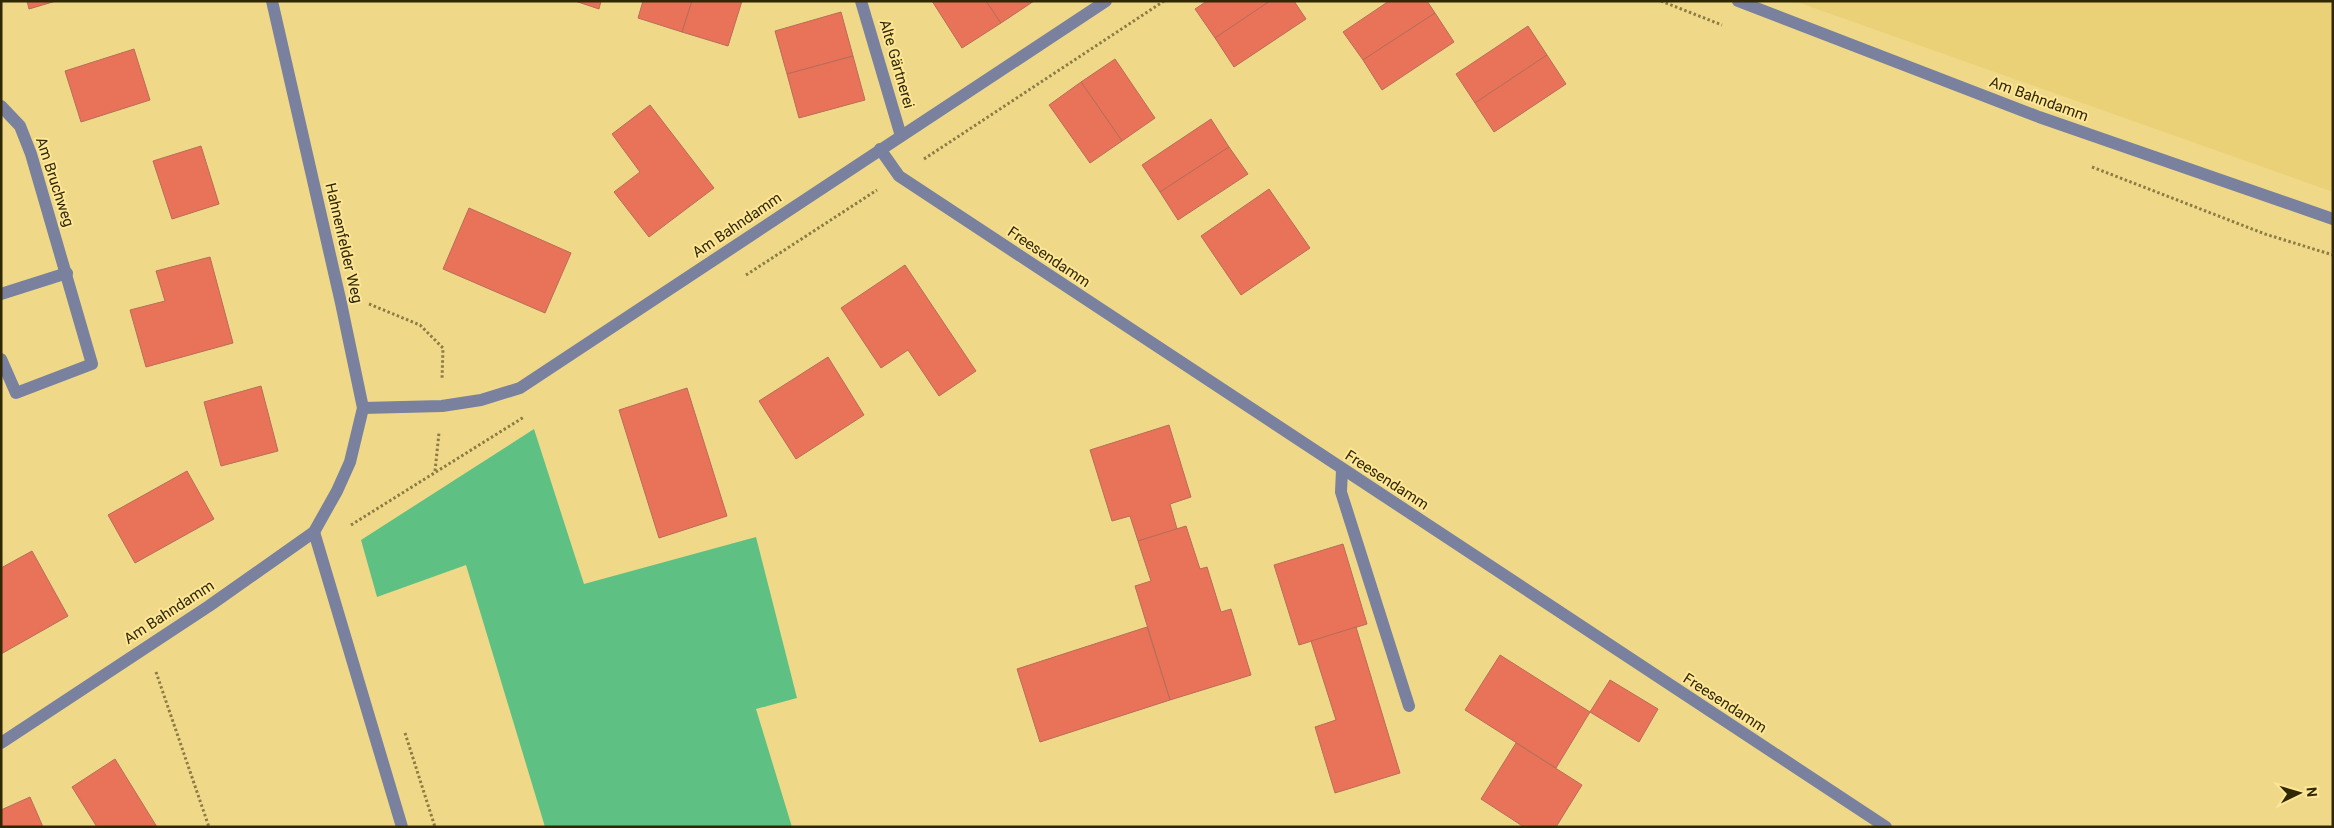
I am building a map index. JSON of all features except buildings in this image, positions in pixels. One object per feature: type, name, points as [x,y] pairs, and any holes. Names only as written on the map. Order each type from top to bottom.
[{"type":"street","name":"Hahnenfelder Weg","points":[[272,1],[363,408],[350,462],[337,491]]},
{"type":"street","name":"Alte Gärtnerei","points":[[861,1],[901,136]]},
{"type":"street","name":"Am Bahndamm","points":[[363,408],[442,406],[482,400],[520,388],[1106,1]]},
{"type":"street","name":"Am Bahndamm","points":[[1738,1],[2039,117],[2333,219]]},
{"type":"street","name":"Am Bruchweg","points":[[1,106],[20,126],[27,145],[67,273],[92,364],[16,393],[1,359]]},
{"type":"street","name":"Freesendamm","points":[[880,149],[899,176],[1342,470],[1886,827]]},
{"type":"street","points":[[1,294],[67,273]]},
{"type":"street","points":[[1342,470],[1341,492],[1409,706]]},
{"type":"street","name":"Am Bahndamm","points":[[1,743],[209,606],[314,532],[337,491]]},
{"type":"street","points":[[314,532],[402,827]]},
{"type":"path","points":[[341,303],[370,304],[420,325],[443,348],[442,406],[435,472]]},
{"type":"path","points":[[147,646],[209,827]]},
{"type":"shaded area","points":[[1794,1],[2333,1],[2333,192]]},
{"type":"green space","points":[[534,429],[584,584],[756,537],[797,698],[756,709],[792,827],[545,827],[466,565],[377,597],[361,540]]}]
